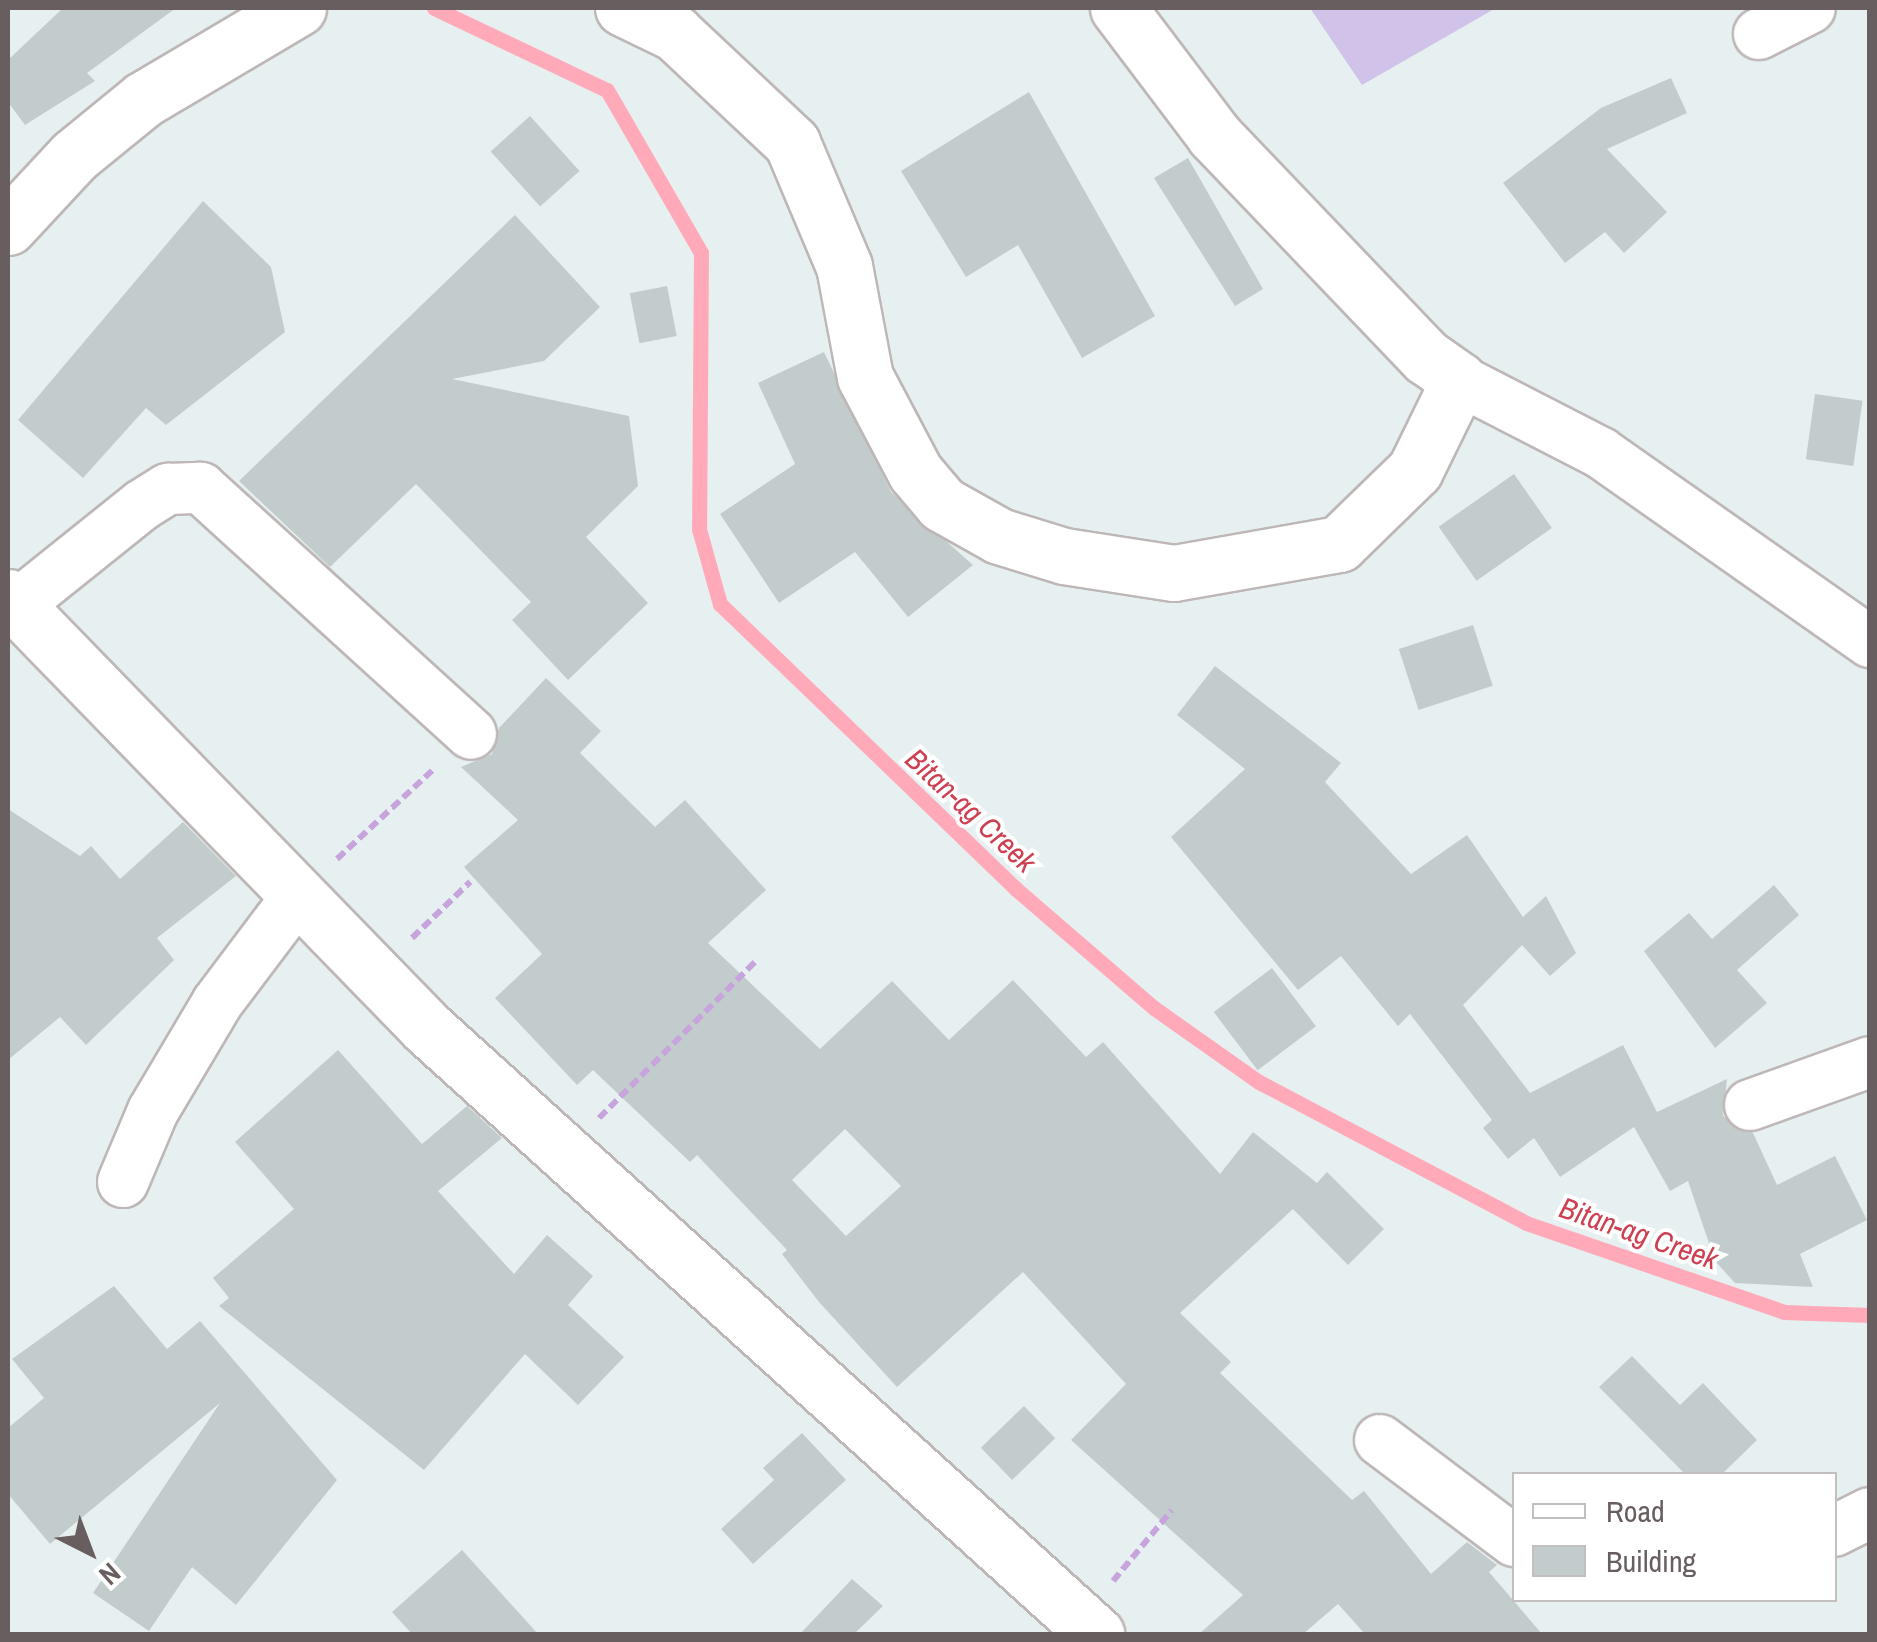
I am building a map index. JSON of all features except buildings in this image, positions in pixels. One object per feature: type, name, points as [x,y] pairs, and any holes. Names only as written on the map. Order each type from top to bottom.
[{"type":"main road","points":[[8,227],[74,156],[144,100],[296,8]]},
{"type":"main road","points":[[623,8],[675,33],[792,143],[844,266],[865,377],[902,448],[942,504],[999,536],[1174,572],[1338,544],[1415,470],[1459,380],[1426,357],[1214,134],[1118,8]]},
{"type":"main road","points":[[12,602],[296,898],[375,974],[1088,1628]]},
{"type":"street","points":[[1759,34],[1810,8]]},
{"type":"street","points":[[1459,380],[1600,453],[1870,642]]},
{"type":"street","points":[[12,602],[142,505],[184,484],[201,488],[472,734]]},
{"type":"street","points":[[123,1182],[153,1111],[217,1003],[296,898]]},
{"type":"street","points":[[1750,1104],[1870,1062]]},
{"type":"street","points":[[1380,1440],[1512,1539]]},
{"type":"street","points":[[1837,1530],[1870,1513]]},
{"type":"path","points":[[296,898],[472,734]]},
{"type":"path","points":[[375,974],[470,882]]},
{"type":"path","points":[[566,1151],[755,962]]},
{"type":"path","points":[[1088,1628],[1172,1510]]},
{"type":"shaded area","points":[[1310,8],[1496,8],[1362,85]]},
{"type":"waterway","name":"Bitan-ag Creek","points":[[434,8],[607,90],[701,253],[699,529],[720,604],[1016,889],[1154,1008],[1259,1082],[1526,1223],[1784,1312],[1870,1315]]}]
